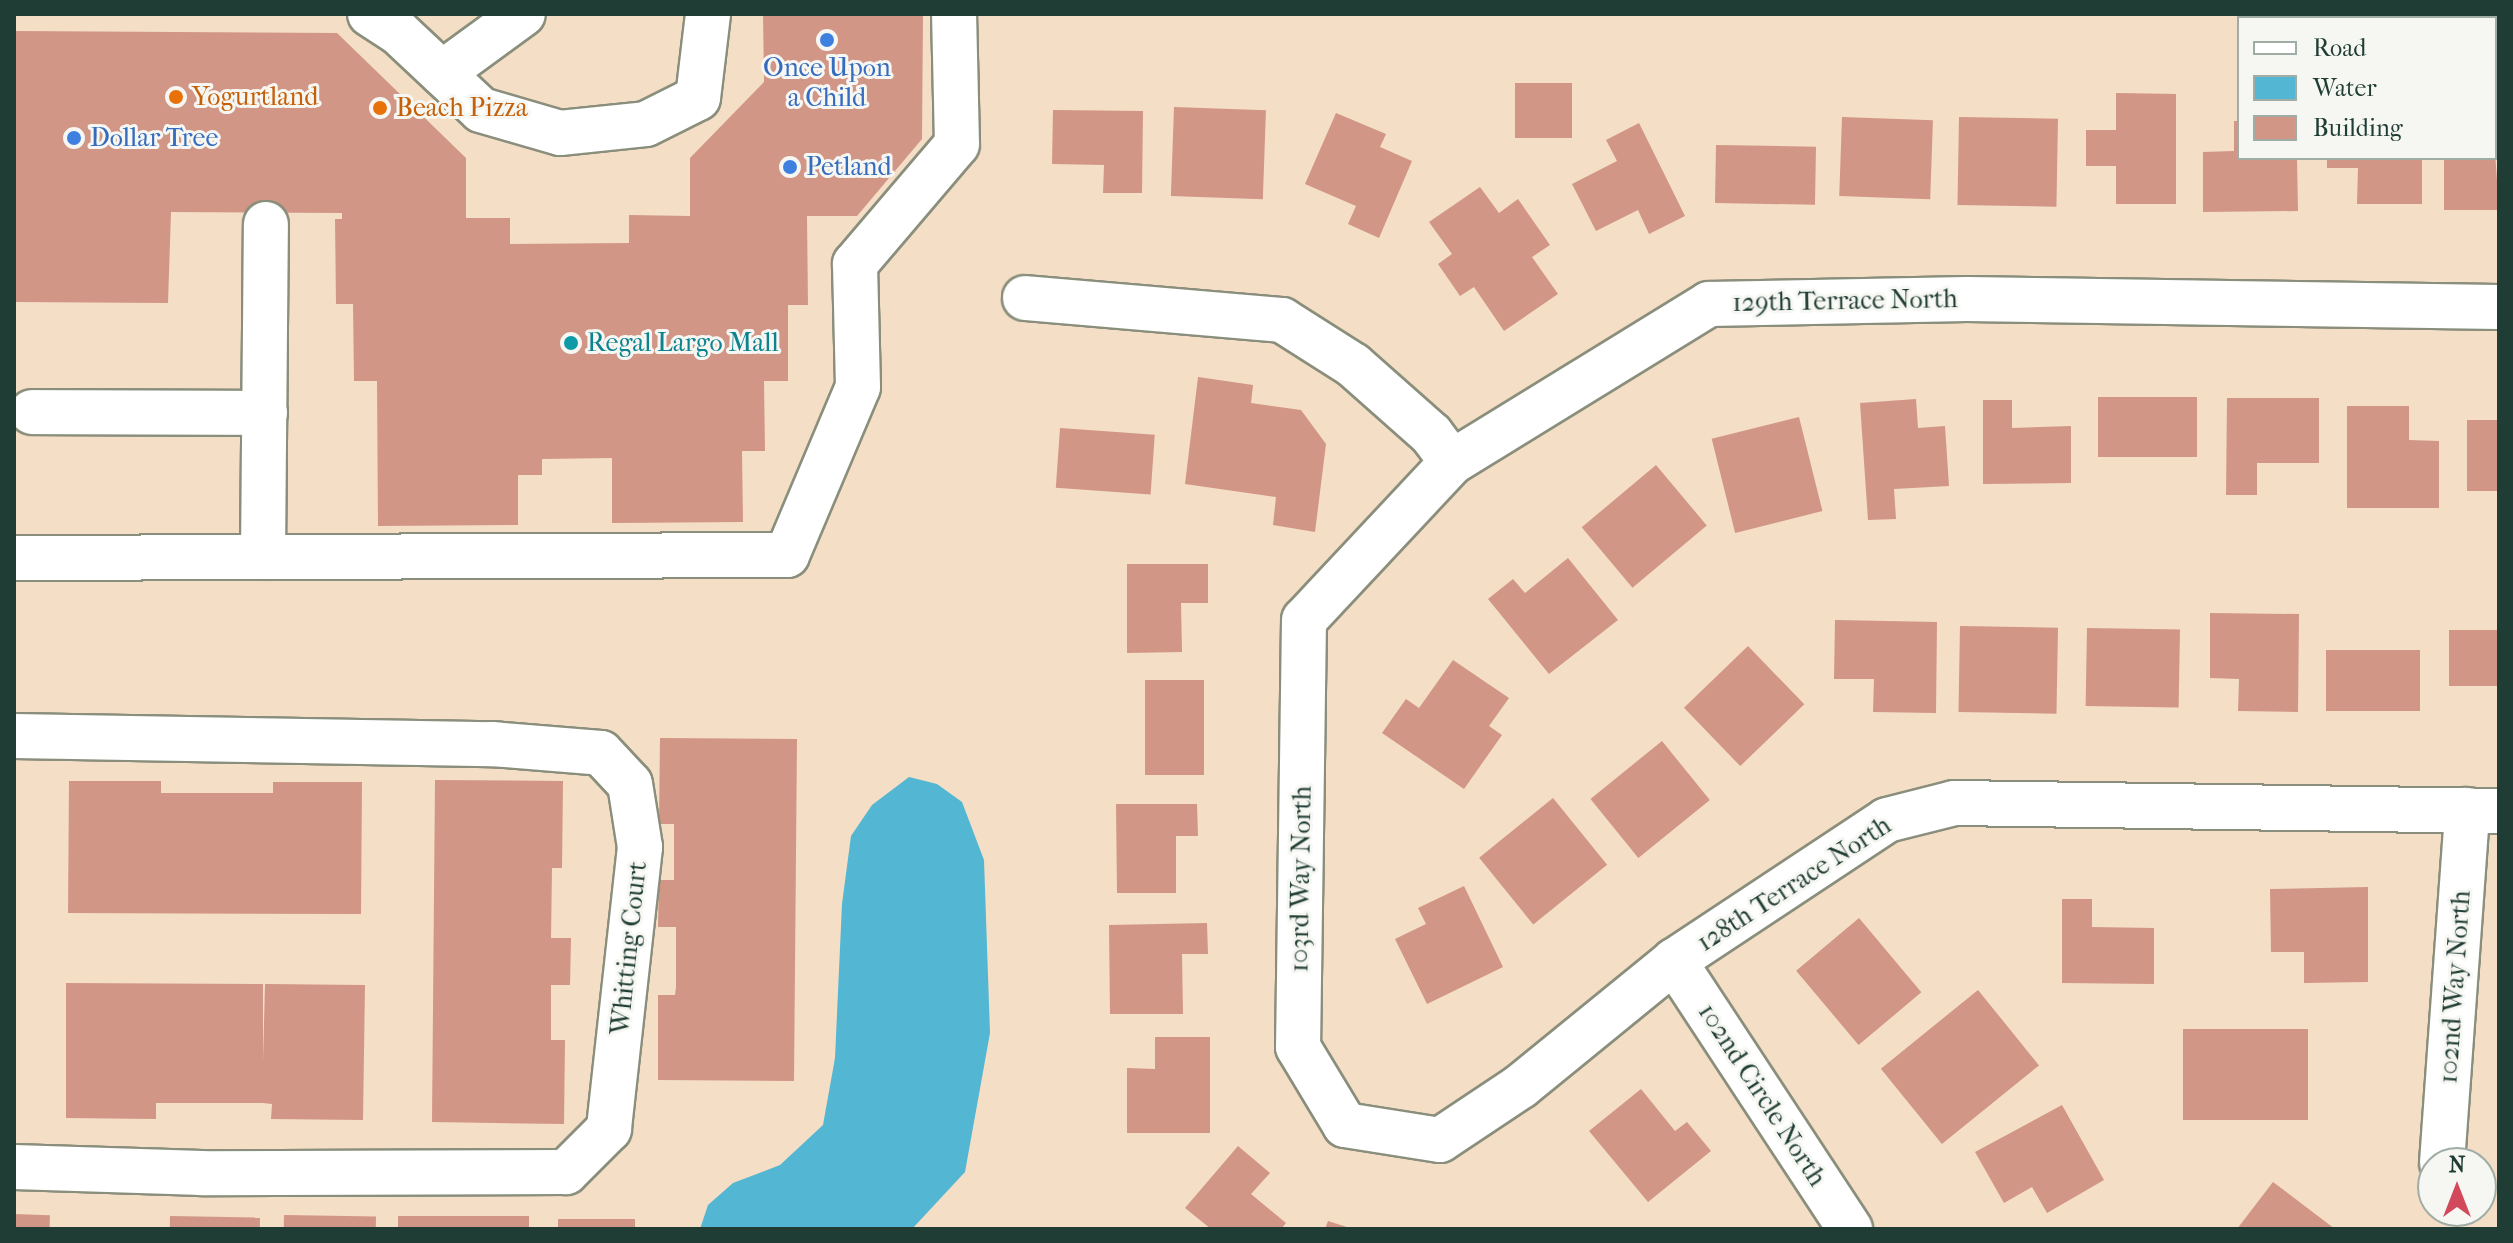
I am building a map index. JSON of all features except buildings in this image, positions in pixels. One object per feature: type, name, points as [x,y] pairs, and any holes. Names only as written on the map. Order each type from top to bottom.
[{"type":"street","points":[[370,14],[442,73],[481,110],[560,133],[646,124],[698,98],[708,14]]},
{"type":"street","points":[[442,73],[523,14]]},
{"type":"street","points":[[14,558],[787,555],[858,387],[855,264],[957,144],[954,14]]},
{"type":"street","points":[[263,557],[266,224]]},
{"type":"street","points":[[1025,298],[1282,320],[1353,365],[1431,434],[1452,462]]},
{"type":"street","name":"129th Terrace North","points":[[1304,620],[1452,462],[1709,304],[1967,299],[2499,307]]},
{"type":"street","points":[[32,412],[265,413]]},
{"type":"street","name":"103rd Way North","points":[[1304,620],[1298,1047],[1345,1125]]},
{"type":"street","name":"Whitting Court","points":[[14,736],[492,744],[601,753],[630,784],[640,847],[609,1129],[566,1172],[202,1173],[14,1167]]},
{"type":"street","name":"128th Terrace North","points":[[1345,1125],[1440,1140],[1521,1086],[1674,961],[1887,820],[1954,803],[2483,811]]},
{"type":"street","name":"102nd Way North","points":[[2444,1147],[2483,811]]},
{"type":"street","name":"102nd Circle North","points":[[1674,961],[1850,1229]]},
{"type":"water","points":[[909,777],[937,784],[962,802],[984,860],[990,1033],[965,1172],[912,1229],[700,1229],[708,1205],[733,1183],[780,1165],[823,1125],[835,1058],[842,904],[851,836],[872,805]]},
{"type":"place","name":"Once Upon a Child","points":[[827,40]]},
{"type":"place","name":"Yogurtland","points":[[176,97]]},
{"type":"place","name":"Beach Pizza","points":[[380,108]]},
{"type":"place","name":"Dollar Tree","points":[[74,138]]},
{"type":"place","name":"Petland","points":[[790,167]]},
{"type":"place","name":"Regal Largo Mall","points":[[571,343]]}]
